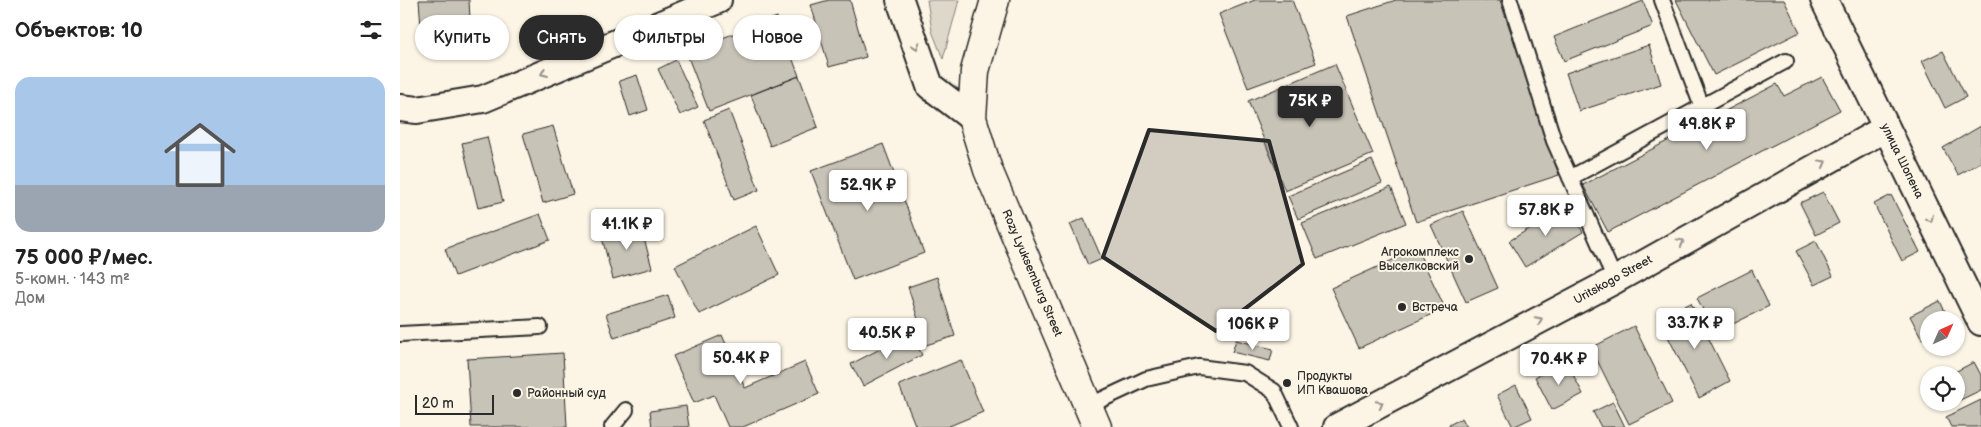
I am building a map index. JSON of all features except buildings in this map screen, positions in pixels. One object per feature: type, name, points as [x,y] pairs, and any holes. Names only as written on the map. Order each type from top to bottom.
[{"type":"main road","name":"Rozy Lyuksemburg Street","points":[[995,0],[975,71],[972,118],[988,170],[1092,416]]},
{"type":"street","points":[[400,108],[417,110],[483,99],[718,0]]},
{"type":"street","points":[[900,0],[930,86],[972,118]]},
{"type":"street","name":"улица Шопена","points":[[1824,0],[1981,322]]},
{"type":"street","name":"Uritskogo Street","points":[[1336,427],[1615,280],[1886,128]]},
{"type":"lane","points":[[1510,0],[1554,142],[1615,280]]},
{"type":"lane","points":[[1662,0],[1702,107]]},
{"type":"lane","points":[[1570,178],[1786,61]]},
{"type":"lane","points":[[400,334],[540,327]]},
{"type":"lane","points":[[1092,416],[1146,379],[1199,367],[1245,373],[1274,391],[1291,427]]},
{"type":"lane","points":[[612,427],[626,410]]},
{"type":"highlighted area","points":[[1149,130],[1269,141],[1303,264],[1216,331],[1103,257]]},
{"type":"shaded area","points":[[927,0],[959,0],[943,59],[932,31]]},
{"type":"place","name":"Агрокомплекс Выселковский","points":[[1469,259]]},
{"type":"place","name":"Встреча","points":[[1402,307]]},
{"type":"place","name":"Продукты ИП Квашова","points":[[1287,383]]},
{"type":"place","name":"Районный суд","points":[[517,393]]}]
